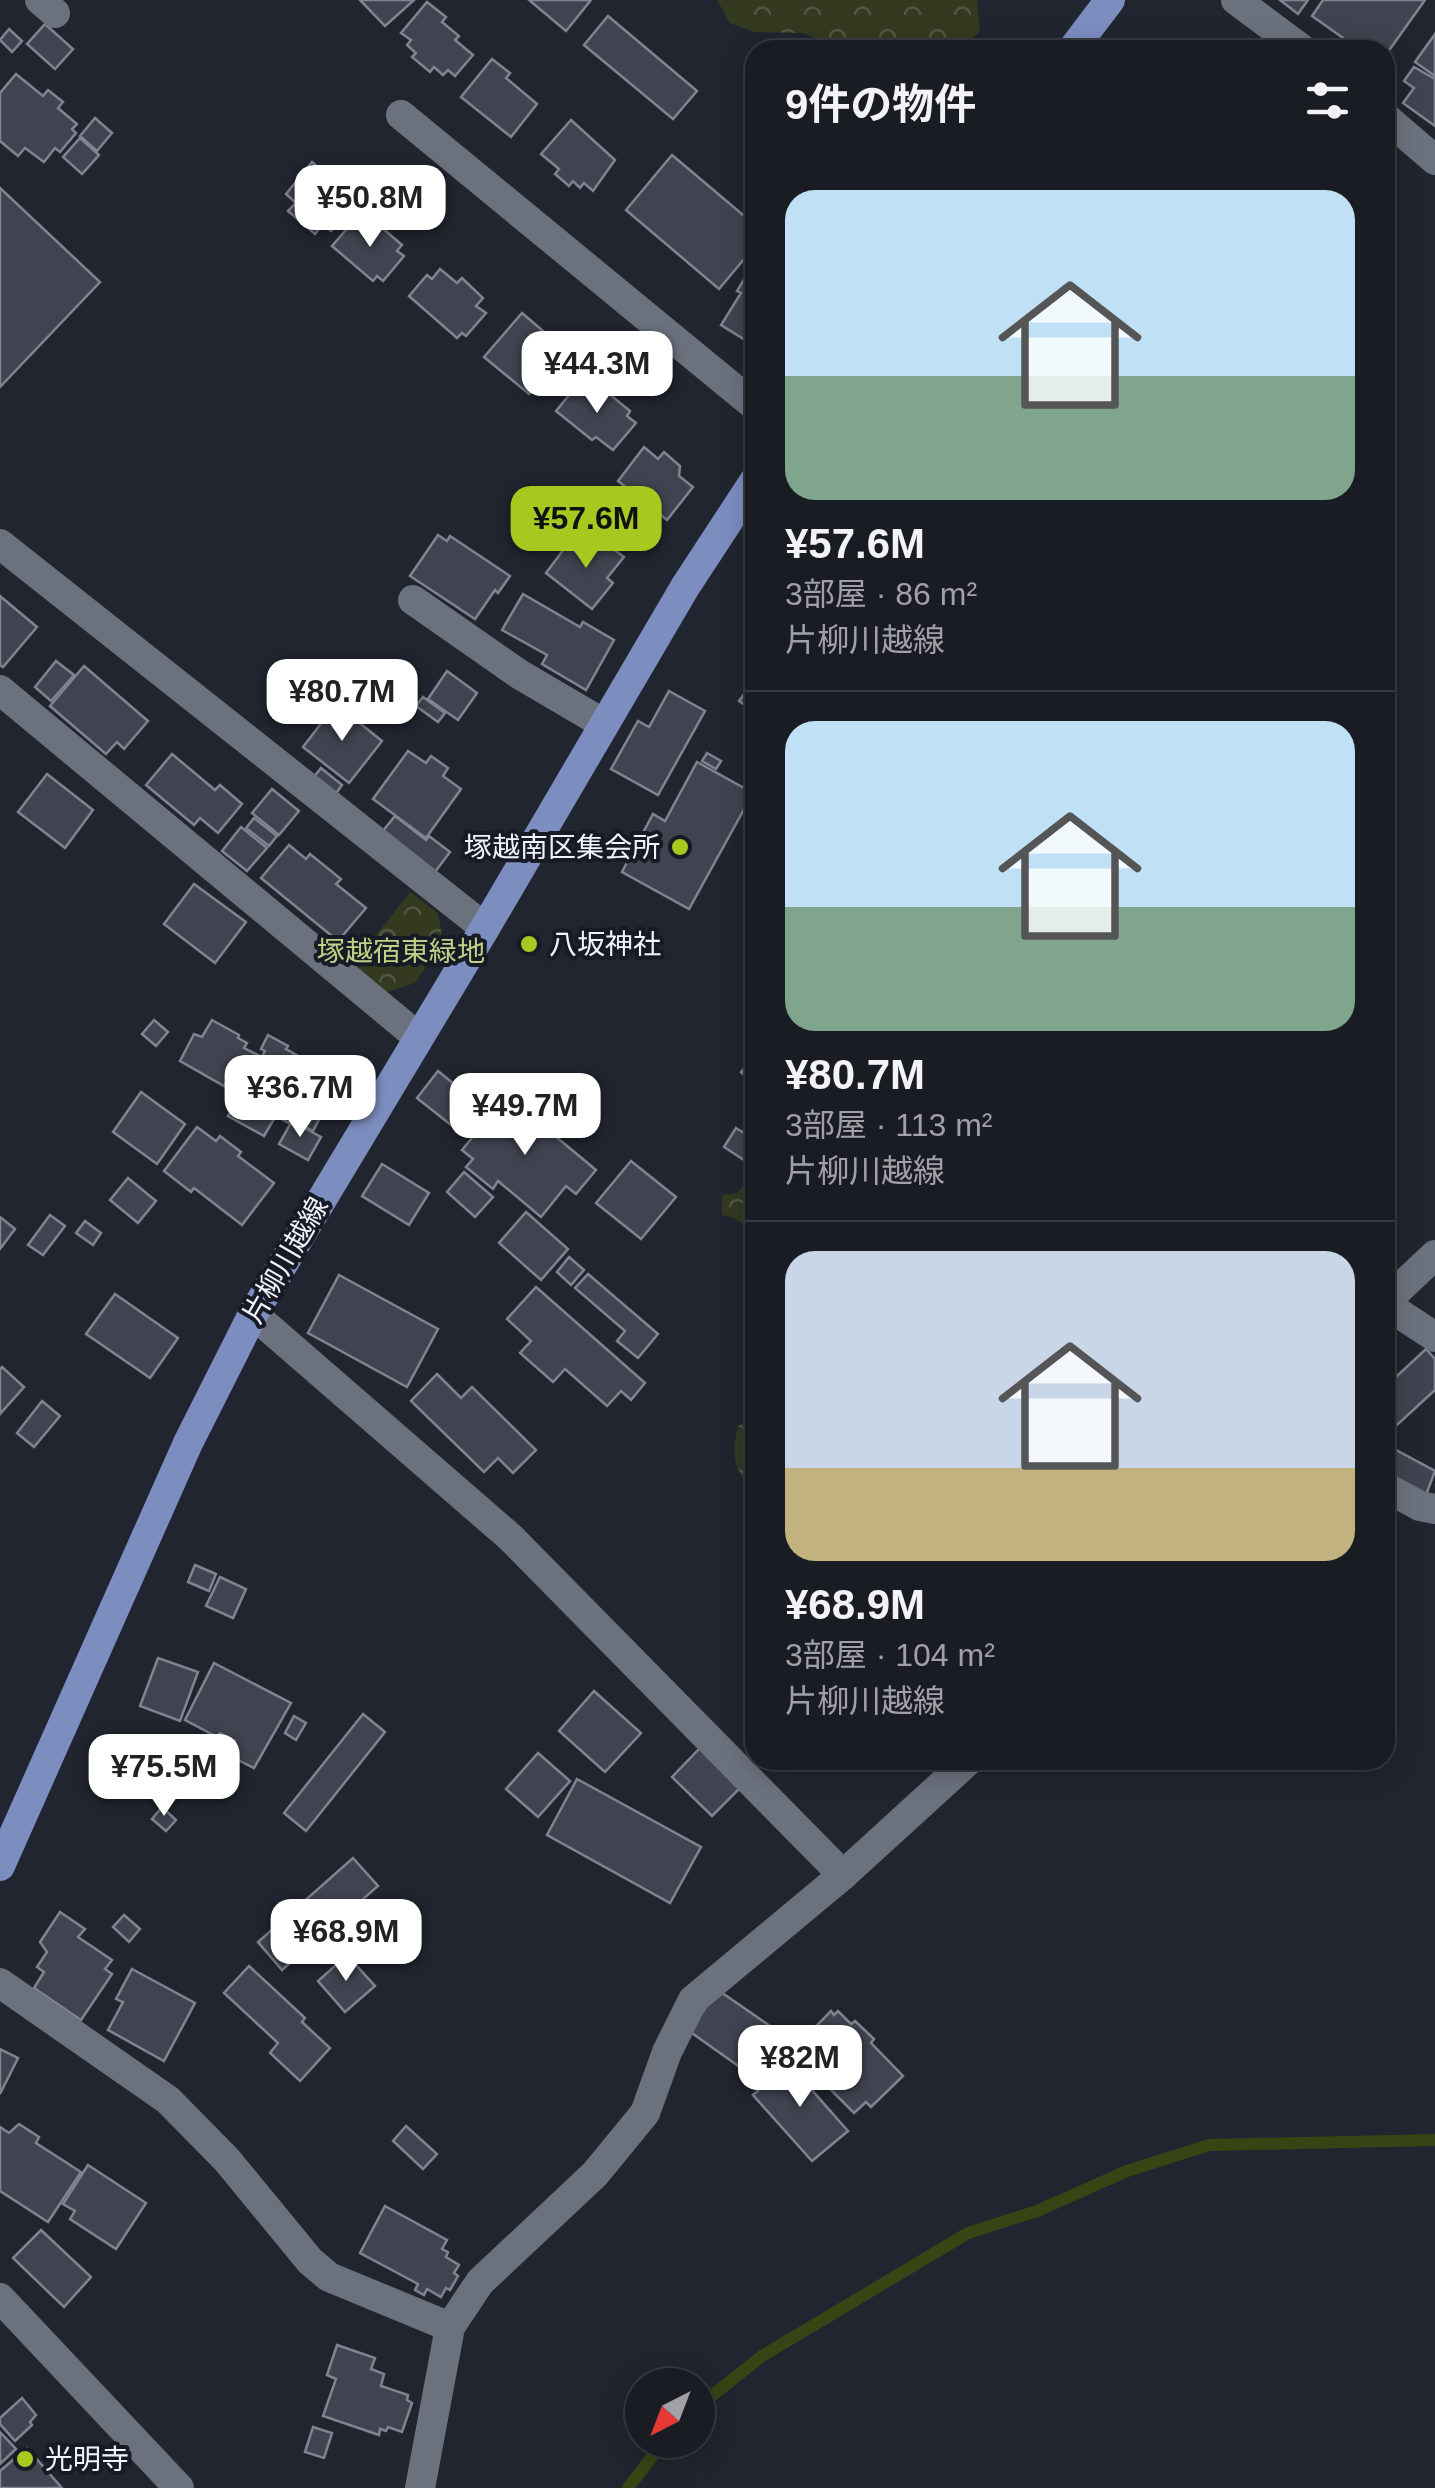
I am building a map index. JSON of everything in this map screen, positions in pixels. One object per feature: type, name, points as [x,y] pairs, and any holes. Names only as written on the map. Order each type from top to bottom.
[{"type":"main road","points":[[1080,40],[1110,0]]},
{"type":"main road","name":"片柳川越線","points":[[0,1866],[188,1443],[253,1314],[684,587],[745,495]]},
{"type":"street","points":[[1236,0],[1290,40]]},
{"type":"street","points":[[401,115],[745,398]]},
{"type":"street","points":[[1395,126],[1435,160]]},
{"type":"street","points":[[0,544],[485,928]]},
{"type":"street","points":[[413,600],[519,674],[604,724]]},
{"type":"street","points":[[0,690],[418,1037]]},
{"type":"street","points":[[1395,1293],[1435,1254]]},
{"type":"street","points":[[1395,1310],[1435,1337]]},
{"type":"street","points":[[253,1314],[510,1536],[843,1875]]},
{"type":"street","points":[[1395,1493],[1420,1506],[1435,1508]]},
{"type":"street","points":[[420,2488],[450,2327],[480,2282],[596,2174],[644,2113],[667,2052],[693,2000],[843,1875],[958,1770]]},
{"type":"street","points":[[0,1983],[168,2100],[227,2160],[310,2261],[330,2277],[450,2327]]},
{"type":"street","points":[[0,2298],[179,2488]]},
{"type":"green space","points":[[717,0],[977,0],[980,32],[970,40],[819,40],[804,33],[754,32],[730,23]]},
{"type":"green space","name":"塚越宿東緑地","points":[[410,892],[438,913],[443,942],[415,983],[386,992],[352,966]]},
{"type":"green space","points":[[745,1184],[745,1227],[722,1215],[722,1195],[737,1193]]},
{"type":"green space","points":[[745,1422],[745,1483],[735,1455],[738,1426]]},
{"type":"building","points":[[360,0],[414,0],[385,26]]},
{"type":"building","points":[[529,0],[591,0],[566,31]]},
{"type":"building","points":[[1280,0],[1308,0],[1298,14]]},
{"type":"building","points":[[1323,0],[1425,0],[1395,42],[1346,40],[1312,16]]},
{"type":"building","points":[[427,2],[446,17],[442,22],[473,55],[455,76],[448,70],[443,75],[434,67],[430,72],[412,57],[416,53],[407,45],[411,40],[401,33]]},
{"type":"building","points":[[608,16],[697,91],[673,119],[584,45]]},
{"type":"building","points":[[45,24],[73,49],[55,69],[27,44]]},
{"type":"building","points":[[9,29],[22,41],[12,52],[0,40]]},
{"type":"building","points":[[1435,34],[1435,76],[1415,62]]},
{"type":"building","points":[[492,59],[510,73],[506,78],[537,104],[511,137],[461,97]]},
{"type":"building","points":[[1414,67],[1435,79],[1435,126],[1403,103],[1414,88],[1404,81]]},
{"type":"building","points":[[16,74],[43,96],[48,90],[63,102],[58,108],[77,124],[72,129],[76,133],[60,152],[55,148],[44,162],[25,148],[18,156],[0,141],[0,93]]},
{"type":"building","points":[[95,118],[112,133],[97,151],[80,136]]},
{"type":"building","points":[[571,120],[615,160],[593,191],[584,183],[580,188],[573,181],[569,186],[555,174],[559,169],[541,154]]},
{"type":"building","points":[[80,138],[99,155],[82,174],[63,157]]},
{"type":"building","points":[[672,155],[745,217],[745,258],[719,289],[626,210]]},
{"type":"building","points":[[312,162],[352,197],[338,213],[343,218],[331,231],[323,224],[315,234],[288,211],[296,203],[286,194]]},
{"type":"building","points":[[0,188],[100,282],[0,387]]},
{"type":"building","points":[[357,217],[375,233],[380,226],[402,245],[397,251],[404,256],[383,281],[377,276],[373,281],[332,246]]},
{"type":"building","points":[[440,269],[457,283],[462,278],[483,298],[476,306],[486,313],[466,336],[462,333],[457,338],[409,296],[427,275],[432,279]]},
{"type":"building","points":[[745,278],[745,340],[721,325],[741,293],[737,291]]},
{"type":"building","points":[[522,313],[543,331],[538,337],[556,352],[549,361],[557,368],[537,392],[533,389],[529,394],[484,357]]},
{"type":"building","points":[[586,384],[603,398],[608,393],[630,411],[627,416],[636,423],[613,450],[596,437],[592,440],[556,411],[574,389],[579,393]]},
{"type":"building","points":[[644,447],[658,459],[664,452],[680,466],[679,476],[693,487],[667,520],[618,481]]},
{"type":"building","points":[[606,493],[641,521],[630,534],[595,507]]},
{"type":"building","points":[[438,535],[447,541],[450,536],[510,576],[475,619],[410,576]]},
{"type":"building","points":[[589,539],[596,545],[600,539],[624,557],[607,578],[613,583],[592,609],[546,573],[567,545],[578,554]]},
{"type":"building","points":[[523,594],[580,627],[583,622],[614,640],[586,690],[542,664],[547,655],[502,630]]},
{"type":"building","points":[[0,596],[37,627],[3,667],[0,665]]},
{"type":"building","points":[[56,661],[74,675],[51,701],[35,687]]},
{"type":"building","points":[[84,666],[148,721],[124,749],[117,742],[106,754],[50,706]]},
{"type":"building","points":[[447,671],[477,693],[458,720],[428,699]]},
{"type":"building","points":[[669,691],[705,711],[658,795],[611,769],[638,721],[649,727]]},
{"type":"building","points":[[423,697],[445,713],[438,722],[416,706]]},
{"type":"building","points":[[336,704],[382,741],[349,783],[303,747]]},
{"type":"building","points":[[408,751],[426,763],[431,756],[448,768],[443,776],[461,789],[426,838],[373,799]]},
{"type":"building","points":[[707,753],[721,761],[716,769],[702,761]]},
{"type":"building","points":[[172,754],[215,790],[220,785],[242,804],[218,833],[200,818],[194,825],[146,785]]},
{"type":"building","name":"塚越南区集会所","points":[[697,762],[745,789],[745,808],[689,909],[622,872],[653,814],[665,821]]},
{"type":"building","points":[[321,768],[342,785],[335,795],[313,778]]},
{"type":"building","points":[[47,774],[93,810],[65,848],[18,812]]},
{"type":"building","points":[[272,789],[299,811],[279,835],[252,813]]},
{"type":"building","points":[[395,816],[426,840],[429,836],[450,852],[435,872],[382,832]]},
{"type":"building","points":[[254,818],[277,836],[269,846],[246,828]]},
{"type":"building","points":[[241,827],[267,848],[247,871],[222,851]]},
{"type":"building","points":[[289,845],[306,859],[310,854],[341,879],[336,884],[366,908],[338,941],[261,878]]},
{"type":"building","points":[[194,884],[246,922],[215,963],[164,924]]},
{"type":"building","points":[[154,1020],[168,1032],[156,1046],[142,1034]]},
{"type":"building","points":[[212,1020],[239,1035],[247,1043],[244,1048],[260,1056],[242,1089],[227,1081],[224,1086],[180,1061],[194,1034],[202,1037]]},
{"type":"building","points":[[268,1035],[346,1083],[328,1115],[323,1112],[313,1131],[291,1119],[289,1123],[240,1096],[265,1051],[261,1049]]},
{"type":"building","points":[[438,1071],[482,1107],[461,1133],[417,1098]]},
{"type":"building","points":[[141,1092],[185,1124],[157,1164],[113,1132]]},
{"type":"building","points":[[507,1096],[596,1170],[576,1194],[566,1186],[541,1217],[498,1181],[493,1189],[466,1167],[473,1159],[462,1150]]},
{"type":"building","points":[[238,1099],[274,1119],[264,1136],[228,1116]]},
{"type":"building","points":[[292,1121],[321,1137],[308,1160],[279,1144]]},
{"type":"building","points":[[197,1127],[216,1141],[220,1136],[241,1152],[238,1156],[274,1183],[242,1225],[194,1188],[191,1192],[164,1171]]},
{"type":"building","points":[[736,1128],[745,1134],[745,1161],[724,1147]]},
{"type":"building","points":[[631,1161],[676,1197],[641,1239],[596,1203]]},
{"type":"building","points":[[382,1164],[429,1193],[409,1225],[362,1196]]},
{"type":"building","points":[[464,1172],[493,1197],[475,1217],[447,1192]]},
{"type":"building","points":[[128,1178],[156,1201],[138,1223],[110,1200]]},
{"type":"building","points":[[526,1212],[568,1249],[541,1280],[499,1243]]},
{"type":"building","points":[[50,1215],[65,1226],[43,1255],[28,1245]]},
{"type":"building","points":[[0,1217],[15,1229],[0,1249]]},
{"type":"building","points":[[85,1221],[101,1233],[93,1245],[76,1233]]},
{"type":"building","points":[[569,1257],[584,1270],[571,1285],[557,1272]]},
{"type":"building","points":[[588,1274],[658,1334],[638,1358],[617,1341],[625,1331],[575,1288]]},
{"type":"building","points":[[339,1275],[438,1329],[407,1387],[308,1333]]},
{"type":"building","points":[[536,1287],[645,1383],[631,1400],[621,1391],[607,1406],[565,1369],[553,1382],[520,1353],[531,1341],[507,1319]]},
{"type":"building","points":[[115,1294],[178,1338],[150,1378],[86,1334]]},
{"type":"building","points":[[1426,1349],[1435,1359],[1435,1390],[1395,1427],[1395,1378]]},
{"type":"building","points":[[0,1369],[24,1387],[0,1414]]},
{"type":"building","points":[[437,1374],[461,1398],[472,1387],[536,1450],[513,1473],[498,1458],[484,1472],[411,1401]]},
{"type":"building","points":[[42,1401],[60,1416],[34,1447],[17,1433]]},
{"type":"building","points":[[1395,1449],[1435,1471],[1426,1495],[1395,1478]]},
{"type":"building","points":[[195,1565],[216,1574],[209,1591],[188,1582]]},
{"type":"building","points":[[220,1577],[246,1589],[233,1618],[206,1606]]},
{"type":"building","points":[[158,1658],[198,1672],[180,1721],[140,1706]]},
{"type":"building","points":[[214,1663],[291,1703],[254,1768],[228,1755],[235,1741],[220,1733],[217,1737],[185,1720]]},
{"type":"building","points":[[594,1691],[641,1733],[605,1772],[559,1731]]},
{"type":"building","points":[[363,1714],[385,1732],[306,1831],[284,1813]]},
{"type":"building","points":[[294,1716],[306,1723],[296,1740],[285,1733]]},
{"type":"building","points":[[700,1748],[740,1788],[712,1816],[672,1777]]},
{"type":"building","points":[[538,1753],[570,1781],[538,1817],[506,1789]]},
{"type":"building","points":[[577,1779],[701,1847],[670,1903],[547,1835]]},
{"type":"building","points":[[162,1807],[176,1820],[166,1831],[152,1819]]},
{"type":"building","points":[[353,1858],[378,1886],[282,1970],[258,1942]]},
{"type":"building","points":[[60,1912],[85,1929],[78,1937],[112,1960],[105,1969],[112,1974],[81,2020],[34,1988],[44,1972],[37,1967],[47,1952],[40,1942]]},
{"type":"building","points":[[124,1915],[140,1929],[129,1942],[113,1927]]},
{"type":"building","points":[[347,1955],[375,1986],[345,2012],[318,1981]]},
{"type":"building","points":[[249,1966],[305,2018],[302,2022],[330,2048],[300,2081],[270,2053],[278,2043],[224,1993]]},
{"type":"building","points":[[132,1969],[195,2003],[164,2061],[108,2030],[123,2002],[116,1999]]},
{"type":"building","points":[[718,1990],[773,2028],[744,2070],[689,2031]]},
{"type":"building","points":[[831,2011],[834,2015],[838,2011],[851,2024],[855,2021],[903,2076],[871,2107],[866,2102],[854,2113],[792,2051]]},
{"type":"building","points":[[0,2049],[18,2058],[0,2094]]},
{"type":"building","points":[[795,2057],[818,2083],[811,2089],[848,2131],[812,2161],[753,2095]]},
{"type":"building","points":[[19,2124],[39,2137],[36,2143],[81,2172],[48,2222],[0,2191],[0,2127],[9,2133]]},
{"type":"building","points":[[406,2126],[437,2154],[423,2169],[393,2141]]},
{"type":"building","points":[[88,2165],[146,2203],[116,2249],[70,2219],[75,2211],[63,2204]]},
{"type":"building","points":[[385,2206],[447,2240],[442,2249],[448,2252],[446,2257],[459,2265],[454,2273],[458,2276],[441,2297],[427,2289],[424,2295],[415,2290],[418,2284],[360,2253]]},
{"type":"building","points":[[41,2230],[91,2277],[64,2307],[13,2258]]},
{"type":"building","points":[[337,2345],[375,2358],[371,2369],[384,2374],[381,2386],[408,2395],[407,2400],[412,2403],[402,2432],[388,2427],[386,2431],[380,2429],[379,2435],[323,2416],[336,2379],[327,2375]]},
{"type":"building","points":[[22,2398],[36,2415],[32,2425],[15,2441],[0,2424],[0,2418]]},
{"type":"building","points":[[313,2427],[332,2433],[324,2458],[305,2452]]},
{"type":"building","points":[[0,2432],[16,2449],[0,2464]]},
{"type":"building","name":"光明寺","points":[[27,2448],[62,2488],[0,2488],[0,2471]]},
{"type":"waterway","points":[[715,2393],[762,2356],[968,2233],[1037,2211],[1127,2171],[1209,2145],[1435,2140]]},
{"type":"waterway","points":[[628,2488],[651,2458]]},
{"type":"place","name":"塚越南区集会所","points":[[680,847]]},
{"type":"place","name":"八坂神社","points":[[529,944]]},
{"type":"place","name":"光明寺","points":[[25,2459]]}]
